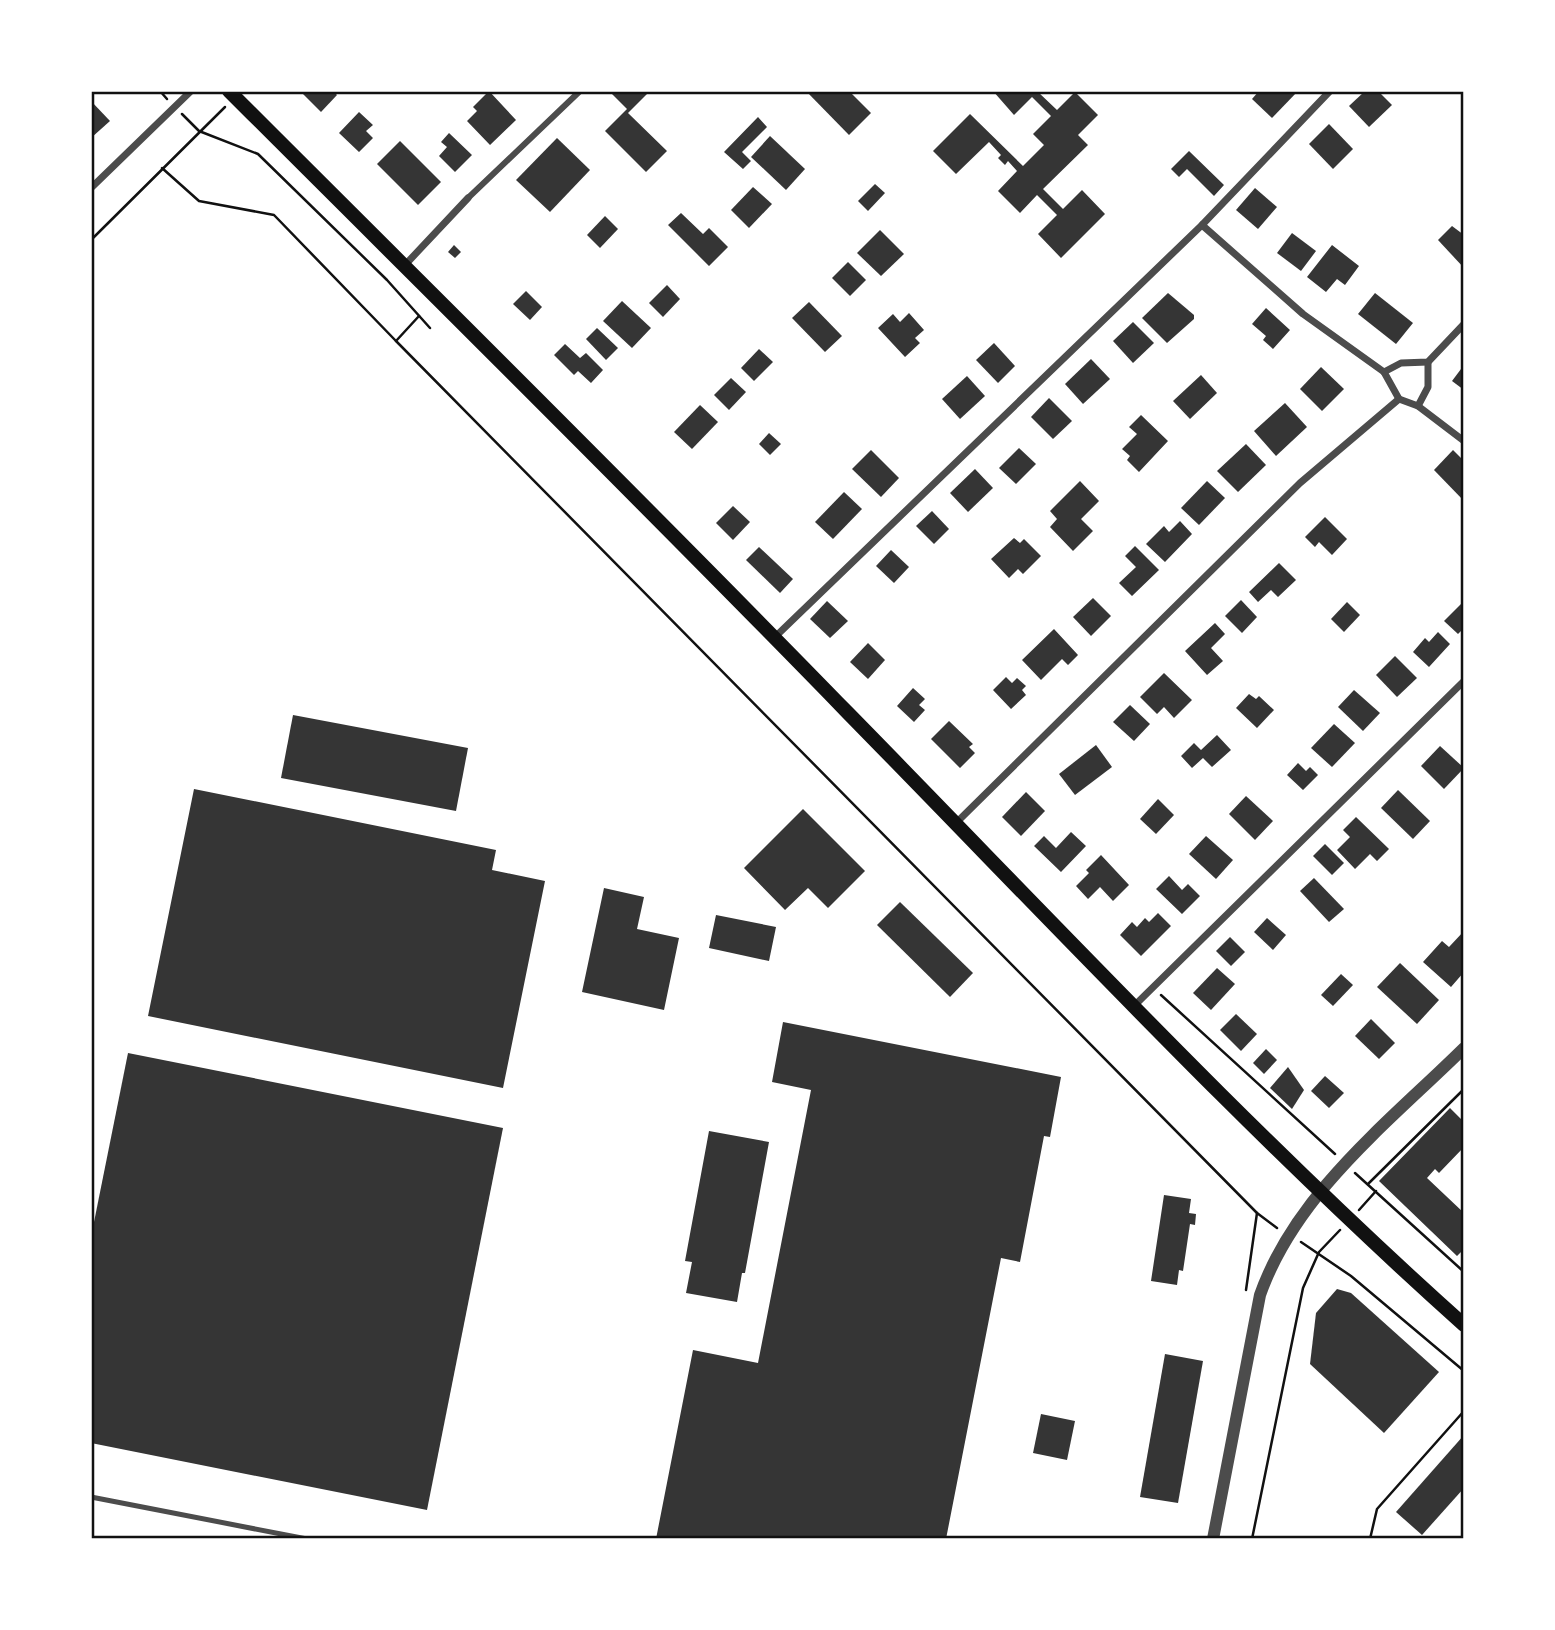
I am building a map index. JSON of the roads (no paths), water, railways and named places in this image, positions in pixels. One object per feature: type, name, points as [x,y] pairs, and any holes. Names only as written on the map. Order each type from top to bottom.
[{"type":"main road","points":[[232,94],[775,637],[1319,1193],[1464,1325]]},
{"type":"street","points":[[91,188],[191,91]]},
{"type":"street","points":[[404,266],[468,198],[580,91]]},
{"type":"street","points":[[775,637],[1202,225],[1330,91]]},
{"type":"street","points":[[1202,225],[1303,314],[1384,372],[1399,398],[1418,406],[1464,441]]},
{"type":"street","points":[[1418,406],[1428,387],[1428,362],[1464,324]]},
{"type":"street","points":[[1384,372],[1401,363],[1428,362]]},
{"type":"street","points":[[956,823],[1300,483],[1399,398]]},
{"type":"street","points":[[1134,1006],[1464,681]]},
{"type":"street","points":[[1213,1539],[1260,1295],[1271,1262],[1286,1235],[1319,1193],[1464,1048]]},
{"type":"lane","points":[[91,1497],[307,1539]]}]
